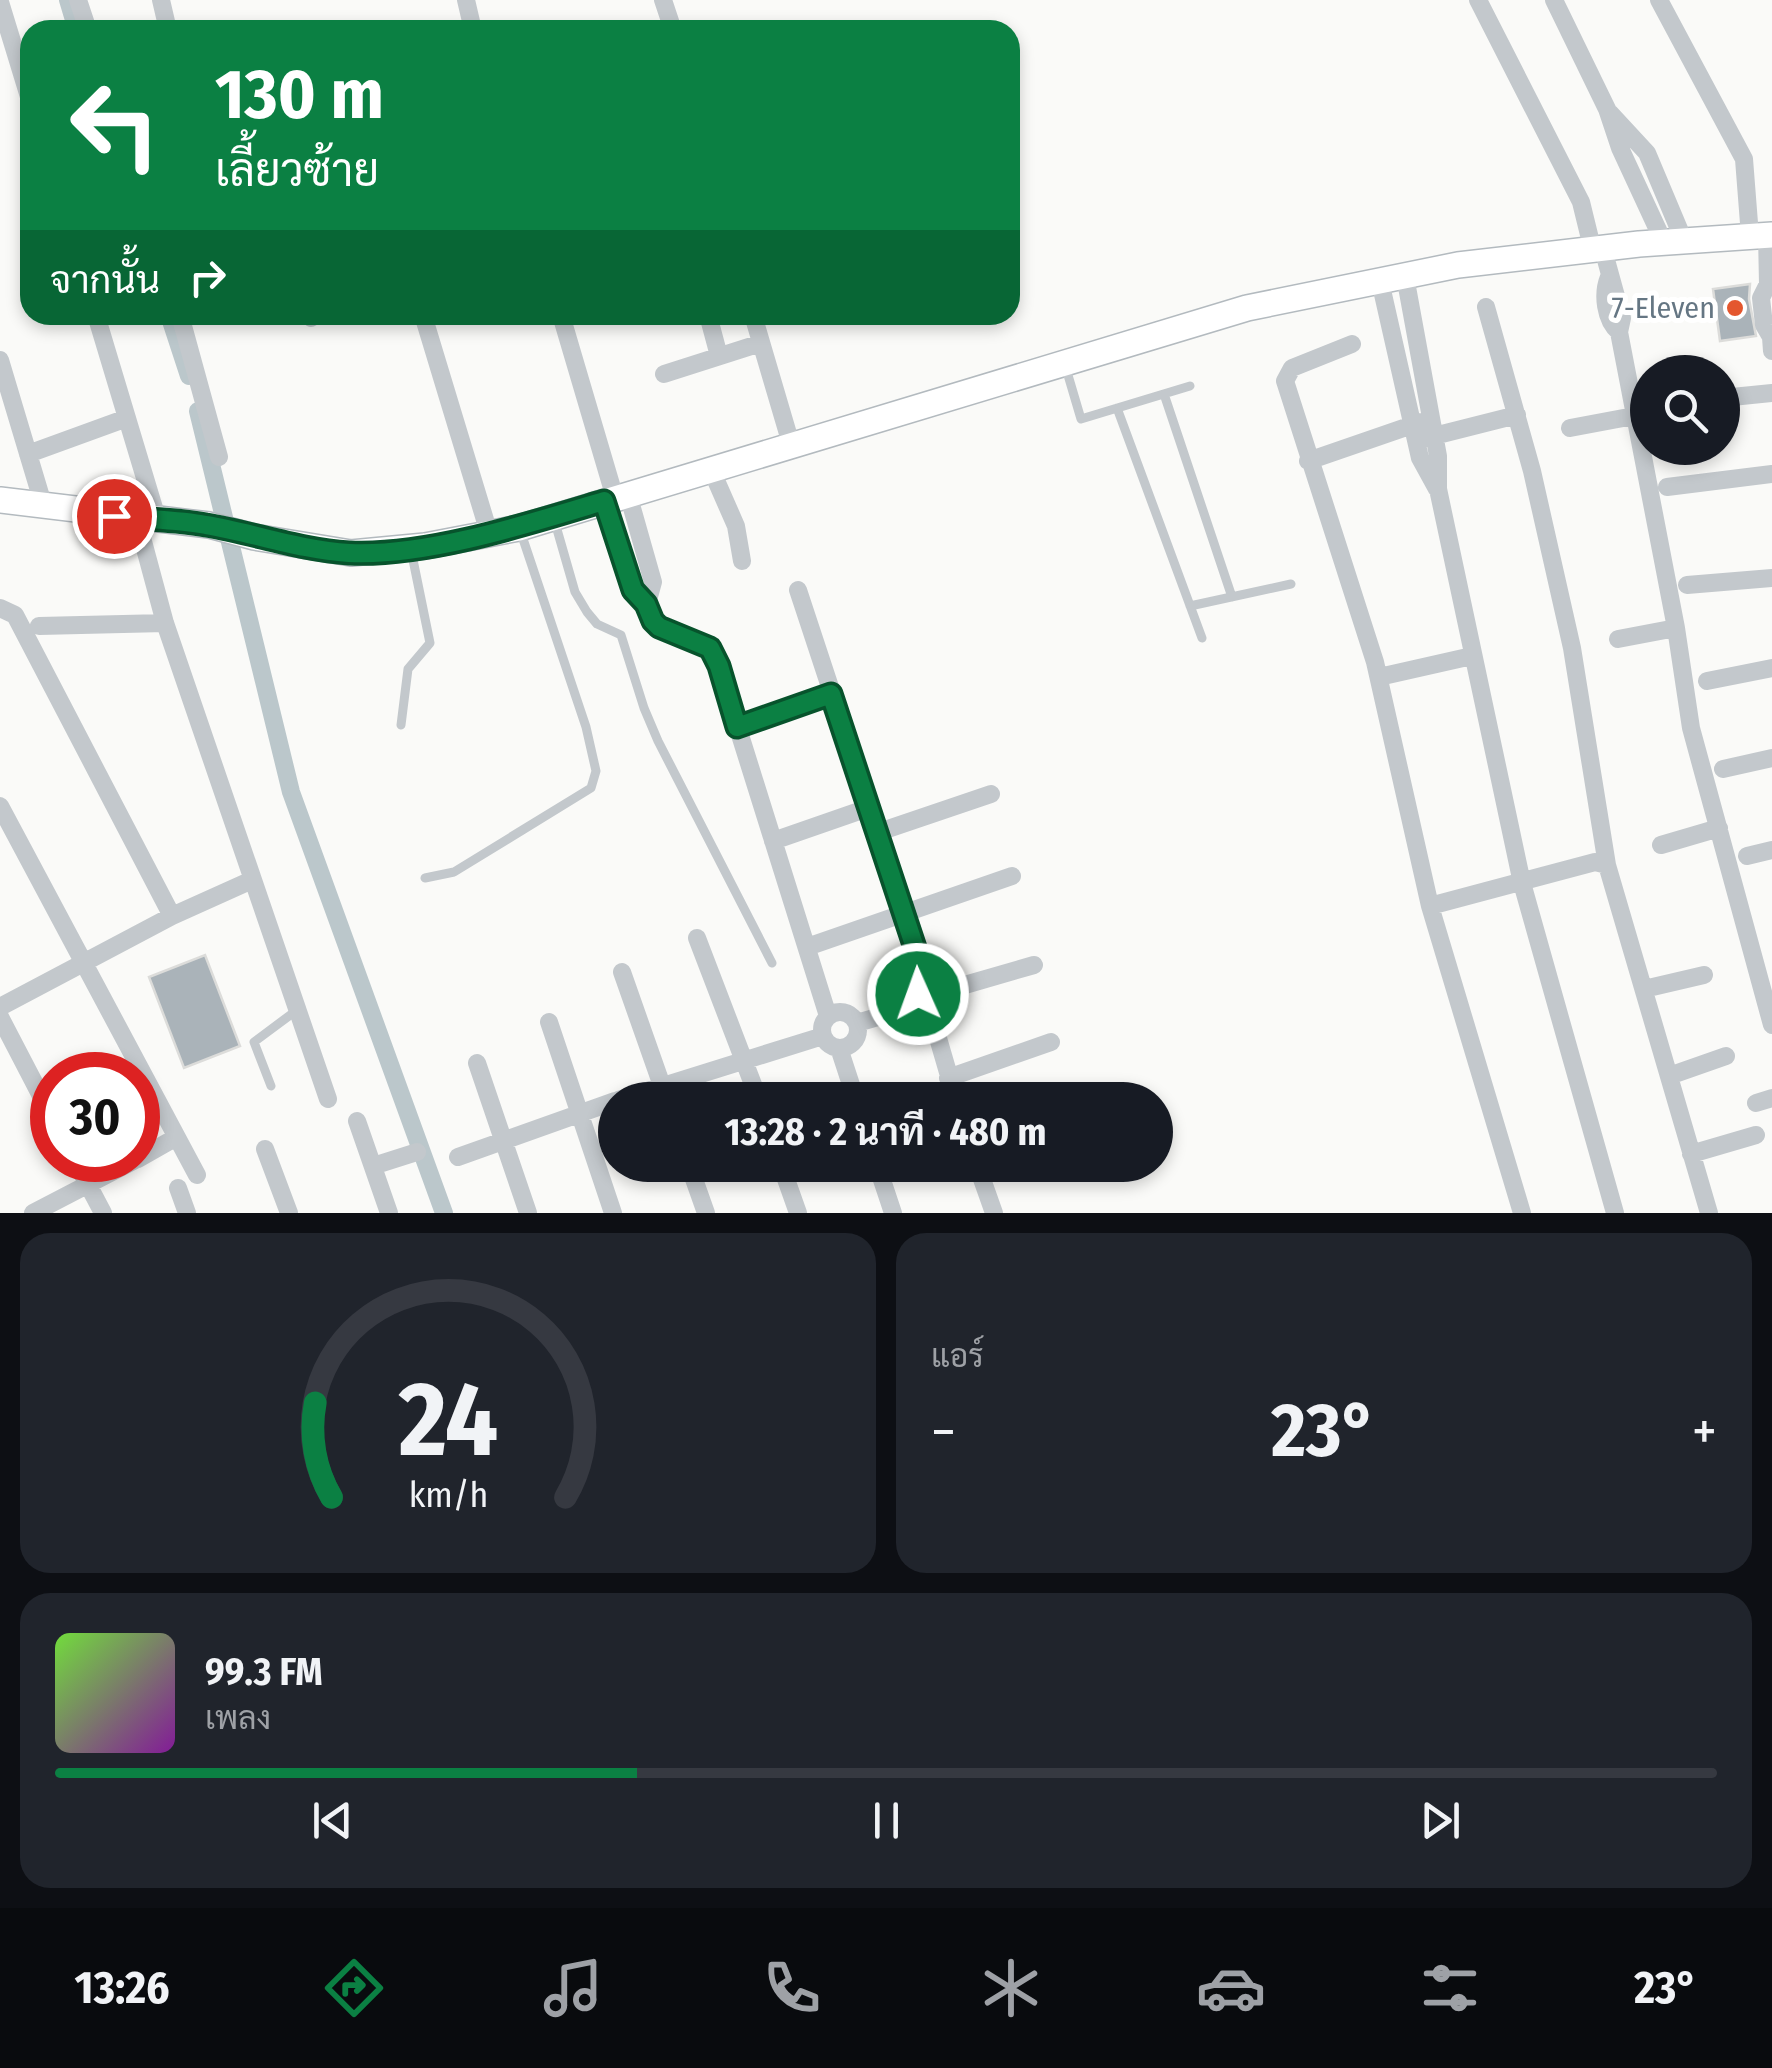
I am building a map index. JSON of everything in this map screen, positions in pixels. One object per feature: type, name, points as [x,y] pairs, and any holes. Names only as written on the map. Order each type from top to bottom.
[{"type":"street","points":[[1478,0],[1581,202],[1615,286],[1630,394]]},
{"type":"street","points":[[1554,0],[1606,109],[1620,148],[1674,242]]},
{"type":"street","points":[[1659,0],[1744,159],[1763,236],[1770,288],[1761,298],[1772,351]]},
{"type":"street","points":[[0,2],[20,67]]},
{"type":"street","points":[[0,500],[209,525],[254,537],[351,553],[411,548],[520,528],[1247,308],[1458,265],[1763,236]]},
{"type":"street","points":[[1393,278],[1416,332],[1423,430],[1420,458],[1438,489],[1522,883],[1616,1213]]},
{"type":"street","points":[[1393,278],[1393,338],[1423,430]]},
{"type":"street","points":[[1486,307],[1518,415],[1572,648],[1606,865],[1709,1213]]},
{"type":"street","points":[[99,325],[128,418],[166,623],[328,1098]]},
{"type":"street","points":[[183,325],[218,458]]},
{"type":"street","points":[[426,325],[489,534]]},
{"type":"street","points":[[565,325],[616,498],[633,590],[659,627],[710,648],[719,666],[828,1016]]},
{"type":"street","points":[[711,325],[719,356]]},
{"type":"street","points":[[755,325],[791,444]]},
{"type":"street","points":[[1393,338],[1416,332]]},
{"type":"street","points":[[664,374],[761,343]]},
{"type":"street","points":[[1352,344],[1292,368],[1288,392],[1379,677],[1430,906],[1522,1213]]},
{"type":"street","points":[[0,360],[44,507]]},
{"type":"street","points":[[1740,396],[1772,392]]},
{"type":"street","points":[[1308,460],[1423,430],[1518,415]]},
{"type":"street","points":[[1570,428],[1630,417]]},
{"type":"street","points":[[28,454],[128,418]]},
{"type":"street","points":[[1644,465],[1691,728],[1772,1025]]},
{"type":"street","points":[[711,469],[736,526],[742,561]]},
{"type":"street","points":[[1667,487],[1772,474]]},
{"type":"street","points":[[1687,585],[1772,578]]},
{"type":"street","points":[[798,590],[926,981]]},
{"type":"street","points":[[0,608],[15,615],[172,916]]},
{"type":"street","points":[[39,626],[166,623]]},
{"type":"street","points":[[1618,639],[1676,628]]},
{"type":"street","points":[[1379,677],[1472,656]]},
{"type":"street","points":[[1707,681],[1772,668]]},
{"type":"street","points":[[737,727],[831,694]]},
{"type":"street","points":[[1723,769],[1772,758]]},
{"type":"street","points":[[876,833],[991,794]]},
{"type":"street","points":[[0,806],[197,1175]]},
{"type":"street","points":[[773,842],[868,808]]},
{"type":"street","points":[[1661,845],[1719,828]]},
{"type":"street","points":[[1747,856],[1772,850]]},
{"type":"street","points":[[1430,906],[1595,862],[1606,865]]},
{"type":"street","points":[[807,946],[1012,876]]},
{"type":"street","points":[[0,1007],[172,916],[252,880]]},
{"type":"street","points":[[697,938],[753,1082]]},
{"type":"street","points":[[951,989],[1034,965]]},
{"type":"street","points":[[622,972],[660,1082]]},
{"type":"street","points":[[1644,989],[1704,974]]},
{"type":"street","points":[[857,1023],[925,1009],[948,1010],[951,989],[938,979],[926,981],[919,989],[925,1009],[949,1082]]},
{"type":"street","points":[[841,1011],[857,1023],[852,1043],[839,1048],[826,1042],[824,1022],[828,1016],[841,1011]]},
{"type":"street","points":[[0,1017],[30,1075]]},
{"type":"street","points":[[549,1022],[612,1213]]},
{"type":"street","points":[[690,1082],[823,1036]]},
{"type":"street","points":[[948,1078],[1051,1042]]},
{"type":"street","points":[[839,1048],[850,1082]]},
{"type":"street","points":[[1669,1076],[1726,1056]]},
{"type":"street","points":[[476,1063],[528,1213]]},
{"type":"street","points":[[458,1157],[598,1108]]},
{"type":"street","points":[[357,1121],[390,1213]]},
{"type":"street","points":[[1691,1154],[1756,1135]]},
{"type":"street","points":[[160,1146],[175,1138]]},
{"type":"street","points":[[265,1149],[289,1213]]},
{"type":"street","points":[[373,1166],[417,1152]]},
{"type":"street","points":[[87,1182],[103,1213]]},
{"type":"street","points":[[33,1213],[96,1182]]},
{"type":"street","points":[[696,1182],[706,1213]]},
{"type":"street","points":[[787,1182],[798,1213]]},
{"type":"street","points":[[883,1182],[893,1213]]},
{"type":"street","points":[[984,1182],[994,1213]]},
{"type":"street","points":[[178,1188],[187,1213]]},
{"type":"lane","points":[[1064,362],[1081,419],[1190,386]]},
{"type":"lane","points":[[1164,394],[1232,597]]},
{"type":"lane","points":[[1116,408],[1202,638]]},
{"type":"lane","points":[[554,516],[575,592],[592,620],[621,634],[658,741],[772,962]]},
{"type":"lane","points":[[426,878],[454,872],[591,788],[596,780],[586,728],[520,528]]},
{"type":"lane","points":[[401,724],[408,669],[430,644],[411,548]]},
{"type":"lane","points":[[1190,606],[1291,584]]},
{"type":"lane","points":[[272,1086],[254,1042],[298,1010]]},
{"type":"building","points":[[1750,284],[1756,336],[1720,341],[1713,289]]},
{"type":"building","points":[[205,955],[240,1046],[184,1068],[149,977]]},
{"type":"waterway","points":[[68,0],[74,20]]},
{"type":"waterway","points":[[172,325],[189,376]]},
{"type":"waterway","points":[[198,411],[291,792],[444,1213]]},
{"type":"place","name":"7-Eleven","points":[[1735,308]]},
{"type":"route","points":[[114,516],[209,525],[254,537],[351,553],[425,546],[520,528],[604,501],[633,590],[659,627],[710,648],[737,727],[831,694],[926,981],[918,994]]}]
